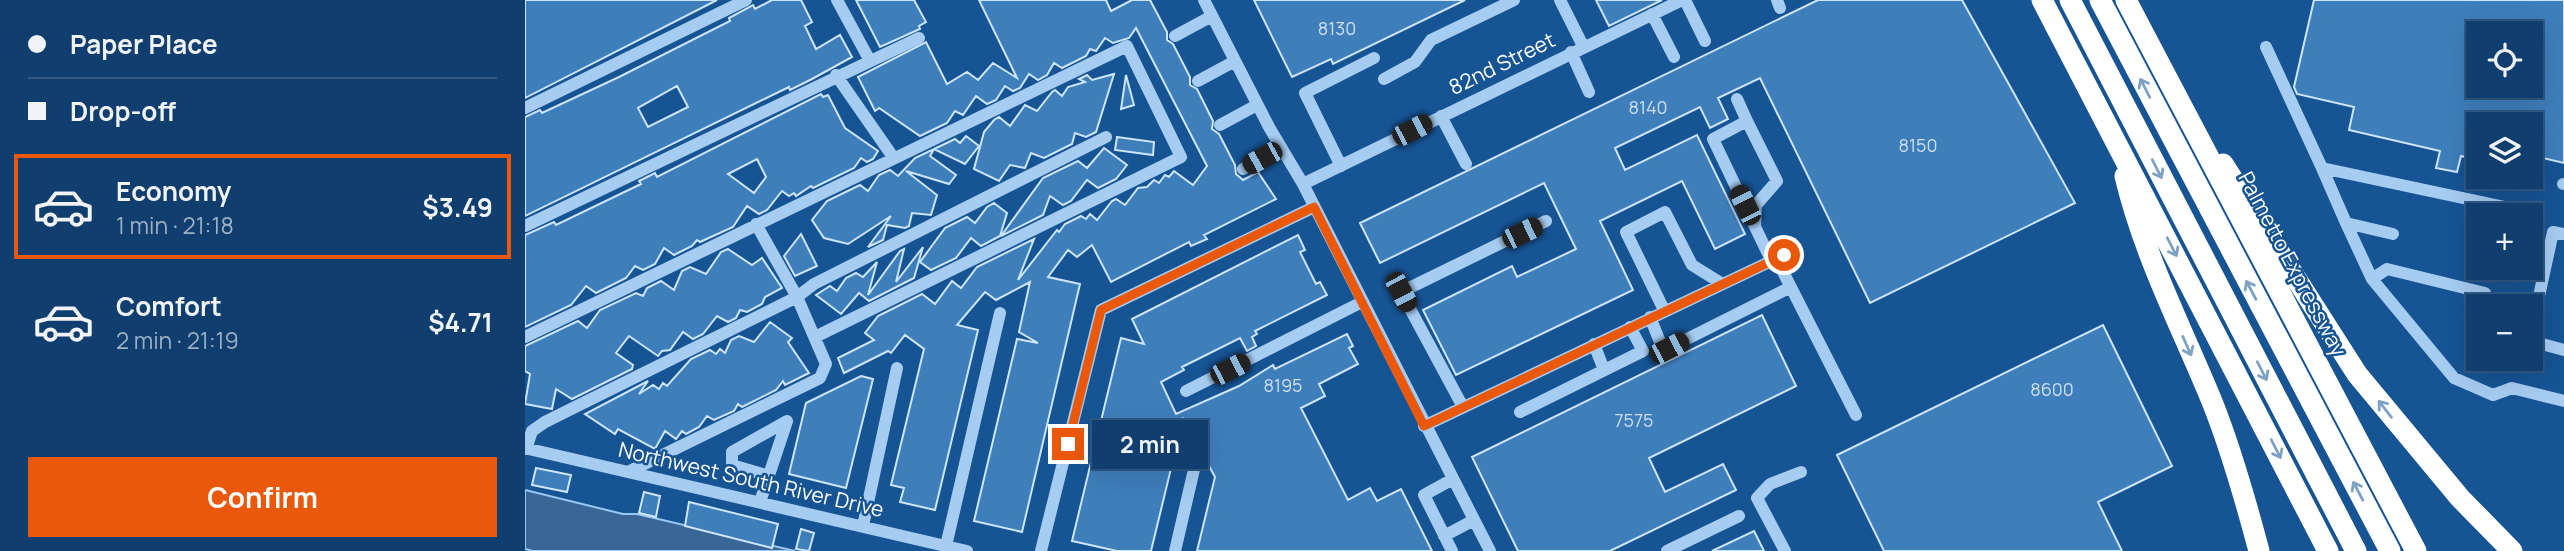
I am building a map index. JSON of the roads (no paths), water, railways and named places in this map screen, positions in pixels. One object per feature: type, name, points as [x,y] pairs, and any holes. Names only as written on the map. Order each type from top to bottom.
[{"type":"highway","points":[[2042,0],[2327,551]]},
{"type":"highway","points":[[2070,0],[2356,551]]},
{"type":"highway","points":[[2100,0],[2390,551]]},
{"type":"highway","name":"Palmetto Expressway","points":[[2126,0],[2416,551]]},
{"type":"highway","points":[[2174,93],[2256,212],[2309,301],[2357,374],[2501,551]]},
{"type":"highway","points":[[2118,143],[2134,212],[2169,307],[2213,404],[2259,551]]},
{"type":"highway","points":[[2460,498],[2512,551]]},
{"type":"street","points":[[525,108],[746,0]]},
{"type":"street","points":[[837,0],[869,60]]},
{"type":"street","points":[[1204,0],[1257,105],[1303,184],[1490,551]]},
{"type":"street","points":[[1384,79],[1415,62],[1431,40],[1514,0]]},
{"type":"street","points":[[1560,0],[1588,92]]},
{"type":"street","points":[[1683,0],[1705,41]]},
{"type":"street","name":"82nd Street","points":[[1303,184],[1683,0]]},
{"type":"street","points":[[1652,14],[1674,57]]},
{"type":"street","points":[[1175,36],[1212,16]]},
{"type":"street","points":[[525,226],[919,37]]},
{"type":"street","points":[[525,337],[893,157],[1128,46],[1181,157],[815,337]]},
{"type":"street","points":[[2266,47],[2372,279],[2453,378],[2493,395],[2512,388],[2564,401]]},
{"type":"street","points":[[1341,166],[1305,93],[1374,58]]},
{"type":"street","points":[[1198,81],[1235,61]]},
{"type":"street","points":[[836,75],[893,157]]},
{"type":"street","points":[[1737,99],[1777,181],[1756,205],[1755,227]]},
{"type":"street","points":[[1220,125],[1257,105]]},
{"type":"street","points":[[1441,116],[1467,164]]},
{"type":"street","points":[[1747,121],[1713,139],[1755,227],[1777,258],[1856,415]]},
{"type":"street","points":[[526,449],[532,431],[545,422],[797,297],[814,284],[1106,137]]},
{"type":"street","points":[[1243,169],[1281,148]]},
{"type":"street","points":[[2322,168],[2486,203]]},
{"type":"street","points":[[1041,551],[1101,310],[1314,207]]},
{"type":"street","points":[[1664,310],[1626,232],[1665,212],[1692,265],[1721,283]]},
{"type":"street","points":[[1462,407],[1401,292],[1546,221]]},
{"type":"street","points":[[2346,223],[2393,234]]},
{"type":"street","points":[[630,471],[820,378],[826,364],[815,337],[797,297],[756,224]]},
{"type":"street","points":[[2539,294],[2553,232],[2564,234]]},
{"type":"street","points":[[1424,426],[1777,258]]},
{"type":"street","points":[[2372,279],[2386,269],[2485,293]]},
{"type":"street","points":[[1650,317],[1660,342],[1669,348],[1791,287]]},
{"type":"street","points":[[1187,391],[1362,302]]},
{"type":"street","points":[[946,546],[1000,313]]},
{"type":"street","points":[[1520,412],[1643,351],[1630,327]]},
{"type":"street","points":[[1594,344],[1604,370]]},
{"type":"street","points":[[2543,344],[2564,350]]},
{"type":"street","points":[[863,526],[897,368]]},
{"type":"street","points":[[760,502],[769,476],[787,421],[733,452],[732,465],[769,476]]},
{"type":"street","name":"Northwest South River Drive","points":[[526,449],[967,551]]},
{"type":"street","points":[[1175,551],[1196,461]]},
{"type":"street","points":[[1785,551],[1757,498],[1770,484],[1801,472]]},
{"type":"street","points":[[1452,551],[1424,495],[1453,480]]},
{"type":"street","points":[[1667,551],[1739,516]]},
{"type":"street","points":[[1444,536],[1474,520]]},
{"type":"water","points":[[525,490],[795,551],[533,551],[525,549]]}]
